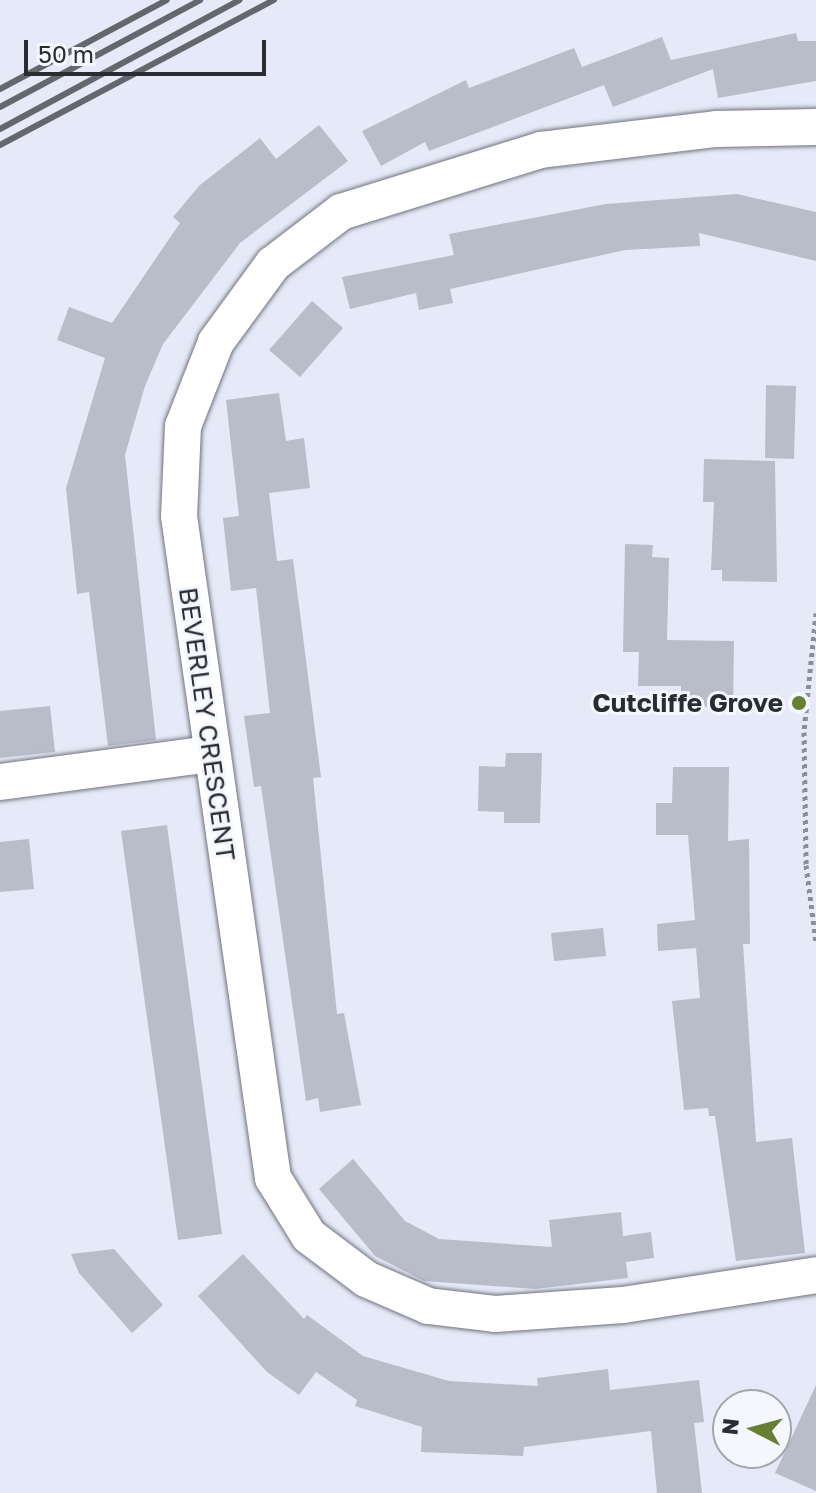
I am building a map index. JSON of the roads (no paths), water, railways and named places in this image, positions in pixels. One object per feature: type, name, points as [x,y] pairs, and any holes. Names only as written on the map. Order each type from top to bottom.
[{"type":"street","name":"BEVERLEY CRESCENT","points":[[816,127],[716,129],[541,150],[341,212],[273,264],[216,342],[183,426],[179,516],[210,754],[273,1178],[309,1236],[366,1279],[428,1306],[495,1314],[623,1305],[816,1275]]},
{"type":"street","points":[[0,782],[210,754]]},
{"type":"railway","points":[[0,89],[167,0]]},
{"type":"railway","points":[[0,107],[200,0]]},
{"type":"railway","points":[[0,129],[240,0]]},
{"type":"railway","points":[[0,145],[274,0]]},
{"type":"place","name":"Cutcliffe Grove","points":[[799,703]]}]
